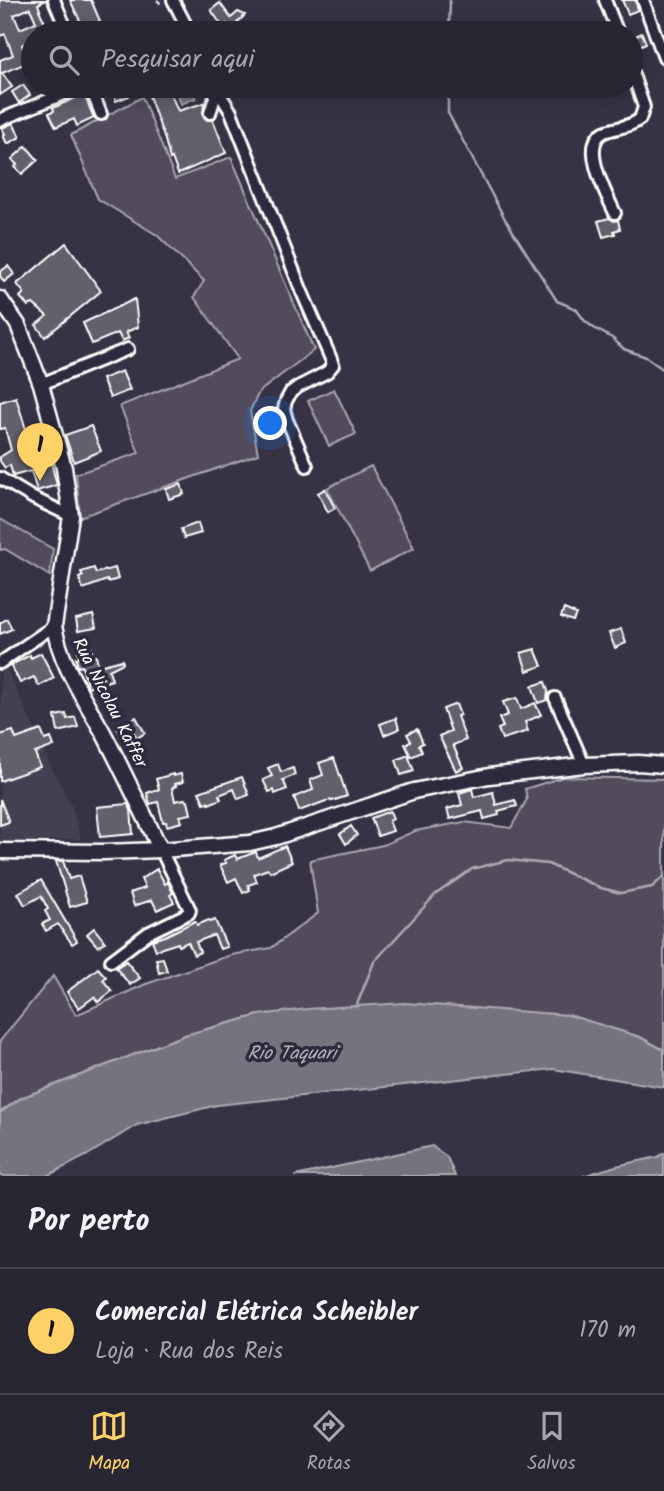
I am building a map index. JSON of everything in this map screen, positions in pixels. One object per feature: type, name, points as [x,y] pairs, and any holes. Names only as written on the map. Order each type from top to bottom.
[{"type":"main road","name":"Rua Nicolau Kaffer","points":[[0,299],[18,326],[41,384],[64,468],[71,516],[54,626],[56,639],[62,658],[107,740],[161,850]]},
{"type":"main road","points":[[0,851],[161,850],[250,842],[276,837],[414,791],[489,776],[584,765],[664,765]]},
{"type":"street","points":[[54,0],[63,21]]},
{"type":"street","points":[[173,0],[184,21]]},
{"type":"street","points":[[605,0],[613,21]]},
{"type":"street","points":[[643,0],[664,58]]},
{"type":"street","points":[[0,120],[54,98]]},
{"type":"street","points":[[95,98],[101,114]]},
{"type":"street","points":[[210,113],[214,98]]},
{"type":"street","points":[[222,98],[231,112],[333,365],[327,372],[291,392],[286,401],[284,409],[287,420],[307,466]]},
{"type":"street","points":[[615,213],[601,185],[593,149],[595,139],[602,133],[626,127],[640,119],[644,107],[641,98]]},
{"type":"street","points":[[41,384],[128,349]]},
{"type":"street","points":[[0,478],[71,516]]},
{"type":"street","points":[[0,663],[54,626]]},
{"type":"street","points":[[555,698],[584,765]]},
{"type":"street","name":"Rua Nicolau Kaffer","points":[[111,961],[148,933],[189,913],[191,908],[161,850]]},
{"type":"shaded area","points":[[142,98],[175,179],[231,157],[314,350],[259,392],[250,411],[258,454],[80,517],[76,474],[139,453],[120,406],[238,359],[194,297],[204,281],[157,235],[98,199],[71,135]]},
{"type":"shaded area","points":[[334,389],[356,434],[329,446],[308,401]]},
{"type":"shaded area","points":[[371,466],[414,548],[370,571],[327,488]]},
{"type":"shaded area","points":[[0,519],[53,549],[50,576],[5,549],[0,550]]},
{"type":"shaded area","points":[[1,656],[72,807],[81,839],[0,842]]},
{"type":"shaded area","points":[[563,777],[664,779],[664,1050],[640,1037],[259,1015],[185,1035],[21,1098],[0,1112],[0,1041],[53,976],[76,1015],[146,984],[231,955],[271,948],[318,913],[310,860],[383,845],[415,831],[464,822],[511,828],[527,799],[525,789]]},
{"type":"water","points":[[179,98],[196,98],[181,104]]},
{"type":"water","name":"Rio Taquari","points":[[405,1003],[569,1015],[640,1037],[664,1050],[664,1087],[553,1069],[217,1105],[137,1125],[47,1176],[0,1176],[0,1113],[21,1098],[185,1035],[259,1015]]},
{"type":"water","points":[[432,1146],[447,1157],[455,1176],[295,1176]]},
{"type":"water","points":[[664,1153],[664,1176],[583,1176],[658,1157]]},
{"type":"building","points":[[0,0],[46,0],[38,4],[44,21],[36,21],[30,8],[14,15],[21,29],[21,65],[2,73],[12,87],[0,95],[0,60],[13,55],[5,34],[0,36]]},
{"type":"building","points":[[70,0],[91,0],[100,21],[80,21]]},
{"type":"building","points":[[622,0],[635,0],[638,10],[628,14]]},
{"type":"building","points":[[220,3],[231,18],[238,12],[245,15],[239,21],[219,21],[211,10]]},
{"type":"building","points":[[21,86],[21,98],[26,98],[19,103],[12,92]]},
{"type":"building","points":[[75,98],[86,98],[94,118],[77,126],[74,119],[56,127],[49,113],[54,111],[53,108]]},
{"type":"building","points":[[150,98],[172,98],[178,111],[204,103],[203,115],[207,120],[213,120],[226,153],[178,174],[172,158],[170,159]]},
{"type":"building","points":[[13,123],[20,137],[7,144],[2,128]]},
{"type":"building","points":[[26,146],[38,160],[22,174],[12,159]]},
{"type":"building","points":[[609,218],[618,220],[620,229],[614,231],[615,234],[603,237],[598,221]]},
{"type":"building","points":[[66,243],[101,291],[45,337],[36,325],[47,316],[33,304],[28,306],[20,297],[24,293],[17,284]]},
{"type":"building","points":[[8,266],[14,274],[4,282],[0,272]]},
{"type":"building","points":[[135,299],[138,327],[126,332],[129,338],[122,341],[118,333],[92,344],[83,323]]},
{"type":"building","points":[[122,371],[130,390],[110,398],[102,379]]},
{"type":"building","points":[[16,397],[35,459],[49,455],[57,485],[37,491],[31,471],[13,476],[10,465],[5,468],[0,461],[0,457],[11,450],[5,428],[0,429],[0,402]]},
{"type":"building","points":[[91,426],[101,451],[74,462],[65,435]]},
{"type":"building","points":[[181,484],[184,494],[169,499],[166,489]]},
{"type":"building","points":[[325,489],[335,508],[328,512],[318,493]]},
{"type":"building","points":[[198,523],[201,533],[184,538],[181,529]]},
{"type":"building","points":[[94,568],[96,573],[115,568],[118,579],[83,589],[79,578],[83,576],[81,572]]},
{"type":"building","points":[[564,609],[576,614],[573,621],[561,617]]},
{"type":"building","points":[[93,615],[96,628],[78,631],[76,619]]},
{"type":"building","points":[[7,619],[12,629],[0,634],[0,623]]},
{"type":"building","points":[[621,629],[626,643],[615,648],[609,633]]},
{"type":"building","points":[[91,648],[99,666],[122,660],[123,663],[109,670],[112,680],[88,687],[82,666],[78,667],[76,658],[79,658],[78,651]]},
{"type":"building","points":[[535,649],[542,666],[527,671],[521,653]]},
{"type":"building","points":[[41,653],[54,678],[39,686],[34,677],[20,683],[11,665],[30,655],[31,658]]},
{"type":"building","points":[[545,682],[547,700],[538,703],[532,686]]},
{"type":"building","points":[[517,698],[521,709],[535,703],[541,715],[525,722],[528,731],[502,739],[498,729],[503,727],[499,718],[508,715],[503,702]]},
{"type":"building","points":[[456,704],[460,715],[457,716],[466,740],[453,745],[463,768],[456,771],[439,736],[451,731],[443,709]]},
{"type":"building","points":[[66,714],[67,719],[75,717],[78,727],[58,732],[55,716]]},
{"type":"building","points":[[136,717],[145,733],[137,738],[134,733],[123,739],[117,728]]},
{"type":"building","points":[[396,718],[399,729],[384,735],[380,724]]},
{"type":"building","points":[[417,729],[423,743],[419,745],[422,752],[411,757],[405,744],[411,741],[407,734]]},
{"type":"building","points":[[41,730],[45,740],[51,738],[54,746],[35,753],[40,767],[0,781],[0,735],[13,731],[16,739]]},
{"type":"building","points":[[408,755],[414,771],[401,775],[396,760]]},
{"type":"building","points":[[334,758],[347,796],[299,811],[294,797],[313,790],[310,780],[323,775],[319,763]]},
{"type":"building","points":[[278,764],[281,772],[293,768],[295,775],[283,780],[287,789],[275,794],[274,790],[269,792],[263,780],[272,776],[268,768]]},
{"type":"building","points":[[181,774],[183,782],[172,788],[175,801],[188,801],[191,814],[180,816],[182,822],[167,826],[166,822],[163,822],[158,802],[150,804],[147,793],[159,789],[156,779]]},
{"type":"building","points":[[242,777],[249,795],[238,799],[234,789],[219,795],[221,799],[209,804],[204,803],[199,792]]},
{"type":"building","points":[[472,789],[474,797],[493,792],[496,805],[515,800],[517,806],[498,811],[499,815],[484,819],[482,811],[450,819],[447,809],[462,805],[459,793]]},
{"type":"building","points":[[0,799],[9,822],[0,825]]},
{"type":"building","points":[[128,804],[133,834],[100,837],[97,807]]},
{"type":"building","points":[[390,811],[393,819],[389,821],[393,831],[378,836],[371,818]]},
{"type":"building","points":[[351,826],[357,835],[346,844],[340,834]]},
{"type":"building","points":[[285,846],[292,862],[270,872],[268,869],[254,874],[257,882],[248,885],[250,890],[243,893],[236,878],[228,882],[220,865],[235,855],[237,859],[256,852],[258,858]]},
{"type":"building","points":[[56,861],[63,861],[69,879],[79,876],[87,902],[70,907]]},
{"type":"building","points":[[157,869],[165,884],[168,882],[174,902],[157,910],[152,900],[134,906],[130,893],[145,888],[141,879]]},
{"type":"building","points":[[41,880],[77,941],[72,944],[58,924],[46,931],[42,924],[50,920],[41,896],[25,905],[18,893]]},
{"type":"building","points":[[215,920],[227,947],[220,949],[214,935],[196,942],[200,952],[194,955],[188,942],[156,950],[152,940],[195,921],[197,925]]},
{"type":"building","points":[[94,928],[105,942],[98,947],[87,934]]},
{"type":"building","points":[[163,958],[167,971],[159,973],[156,959]]},
{"type":"building","points":[[126,961],[140,978],[130,985],[116,968]]},
{"type":"building","points":[[98,968],[106,977],[103,980],[112,991],[98,1002],[94,997],[79,1008],[67,992]]},
{"type":"waterway","points":[[449,21],[450,0]]},
{"type":"waterway","points":[[448,98],[448,113],[505,219],[557,301],[576,309],[585,321],[624,349],[646,357],[664,370]]},
{"type":"waterway","points":[[356,1007],[374,962],[436,894],[472,869],[508,860],[548,864],[601,888],[621,893],[652,887],[664,876]]},
{"type":"place","name":"Comercial Elétrica Scheibler","points":[[40,481]]}]
